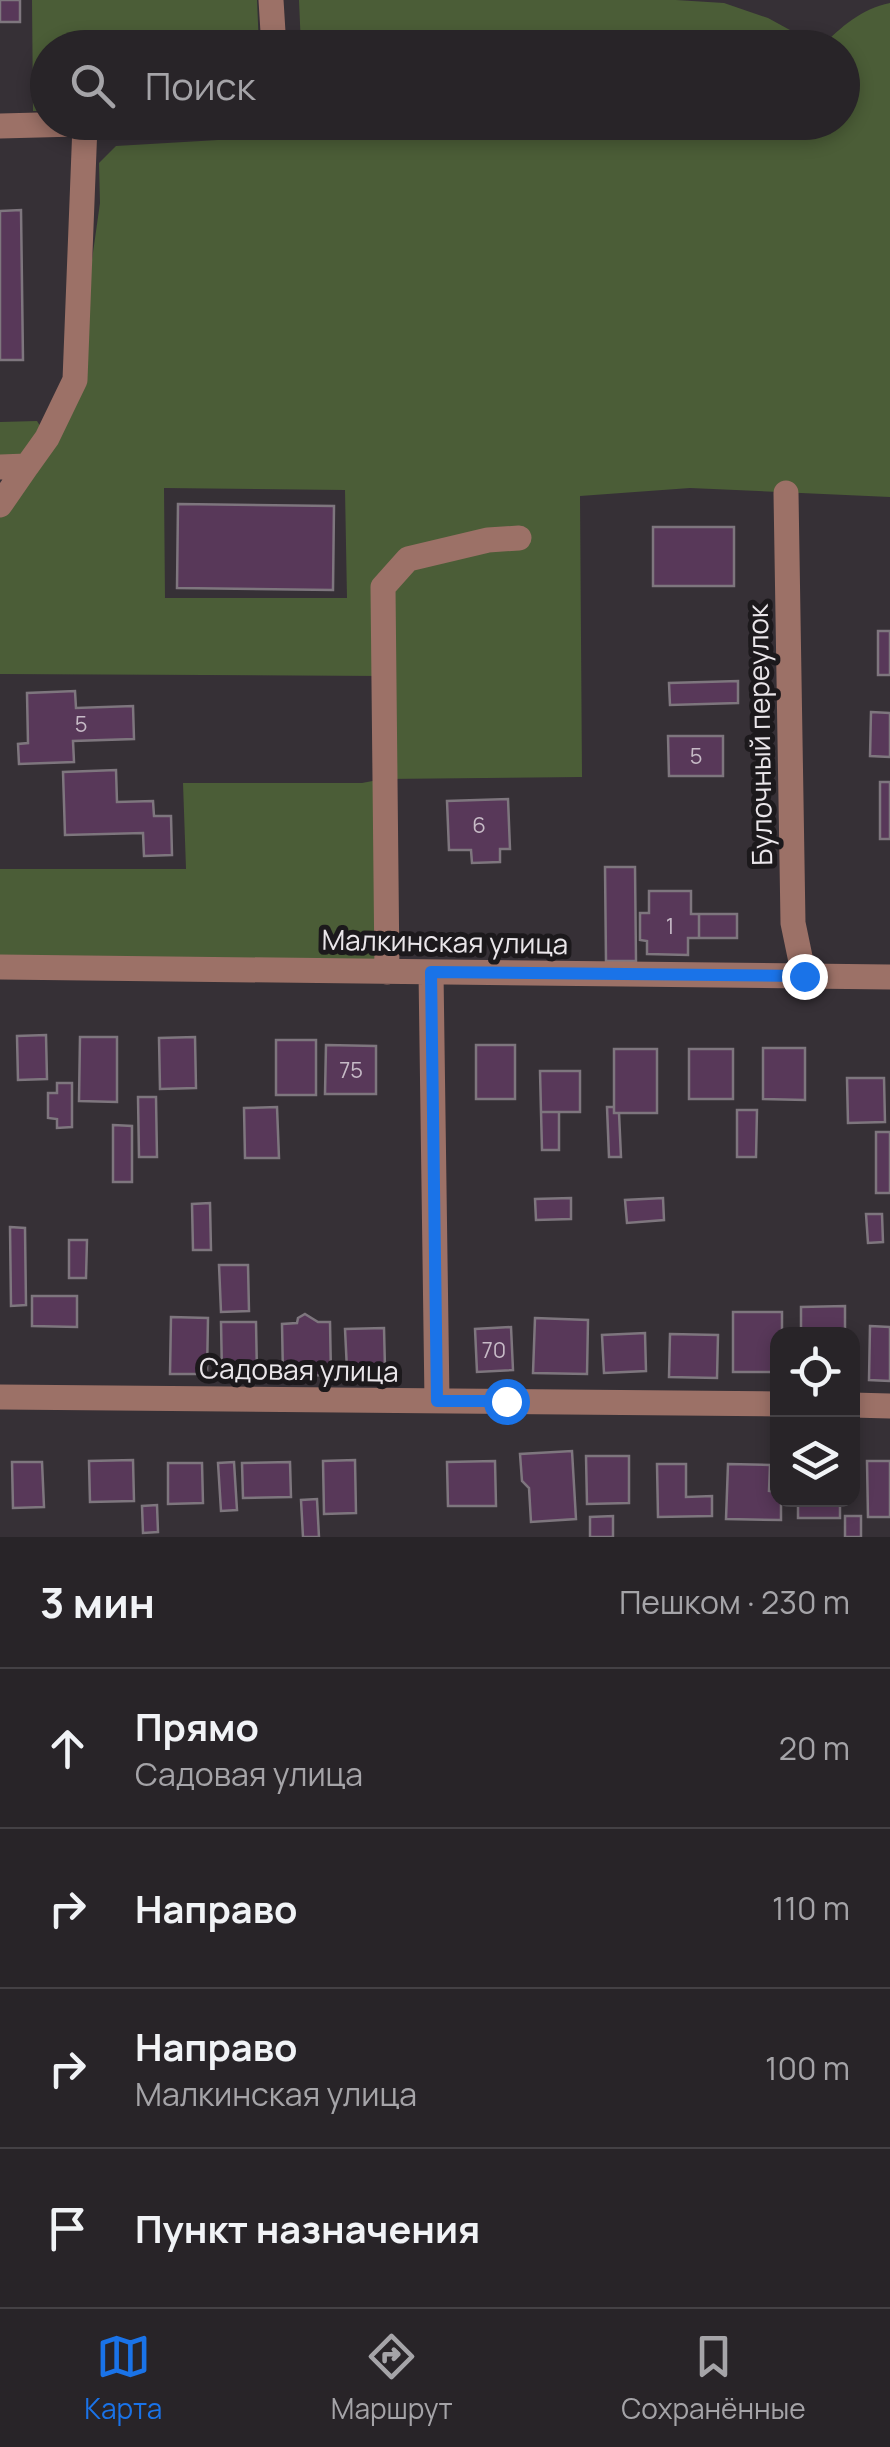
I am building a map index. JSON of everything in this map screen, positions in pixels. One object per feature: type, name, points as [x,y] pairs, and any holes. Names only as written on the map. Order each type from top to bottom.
[{"type":"street","points":[[271,0],[273,30]]},
{"type":"street","points":[[0,126],[30,126]]},
{"type":"street","points":[[0,505],[47,438],[75,380],[84,140]]},
{"type":"street","points":[[0,467],[28,466]]},
{"type":"street","name":"Булочный переулок","points":[[786,492],[793,923],[804,976]]},
{"type":"street","points":[[387,972],[383,587],[408,558],[488,540],[519,538]]},
{"type":"street","name":"Малкинская улица","points":[[0,967],[890,977]]},
{"type":"street","points":[[431,972],[437,1401]]},
{"type":"street","name":"Садовая улица","points":[[0,1397],[770,1404]]},
{"type":"street","points":[[860,1405],[890,1406]]},
{"type":"green space","points":[[32,0],[257,0],[258,30],[32,30]]},
{"type":"green space","points":[[299,0],[676,0],[724,3],[790,30],[300,30]]},
{"type":"green space","points":[[890,3],[890,497],[690,488],[580,496],[582,777],[384,779],[387,972],[0,967],[0,869],[186,869],[183,783],[362,783],[383,779],[383,676],[0,674],[0,505],[27,466],[0,467],[0,422],[37,421],[47,437],[75,380],[100,203],[99,163],[116,146],[219,140],[860,140],[860,30],[840,30],[870,10]],"holes":[[[164,488],[345,490],[347,598],[165,598]]]},
{"type":"building","points":[[0,0],[20,0],[20,22],[0,22]]},
{"type":"building","points":[[21,210],[23,360],[0,360],[0,211]]},
{"type":"building","points":[[178,504],[334,506],[333,590],[177,588]]},
{"type":"building","points":[[653,527],[734,527],[734,586],[653,586]]},
{"type":"building","points":[[878,631],[890,631],[890,675],[878,675]]},
{"type":"building","points":[[738,681],[738,703],[670,705],[669,683]]},
{"type":"building","points":[[75,691],[76,708],[133,706],[134,739],[73,741],[74,762],[19,764],[18,744],[28,743],[27,693]]},
{"type":"building","points":[[871,712],[890,713],[890,757],[870,756]]},
{"type":"building","points":[[668,736],[723,736],[723,776],[669,776]]},
{"type":"building","points":[[116,770],[117,802],[153,801],[154,816],[171,816],[172,855],[144,856],[143,833],[65,835],[63,772]]},
{"type":"building","points":[[880,782],[890,782],[890,839],[880,839]]},
{"type":"building","points":[[508,799],[510,849],[500,849],[500,862],[472,863],[471,850],[449,850],[447,801]]},
{"type":"building","points":[[605,867],[635,867],[636,961],[606,961]]},
{"type":"building","points":[[649,891],[691,891],[691,914],[699,914],[699,938],[688,938],[688,955],[647,954],[647,941],[640,940],[640,913],[649,913]]},
{"type":"building","points":[[699,914],[737,914],[737,938],[699,938]]},
{"type":"building","points":[[46,1035],[47,1079],[18,1080],[17,1036]]},
{"type":"building","points":[[80,1037],[117,1037],[117,1102],[79,1101]]},
{"type":"building","points":[[195,1037],[196,1088],[160,1089],[159,1038]]},
{"type":"building","points":[[276,1040],[316,1040],[316,1095],[276,1095]]},
{"type":"building","points":[[326,1045],[376,1046],[376,1094],[325,1094]]},
{"type":"building","points":[[476,1045],[515,1045],[515,1099],[476,1099]]},
{"type":"building","points":[[763,1048],[805,1048],[805,1100],[763,1099]]},
{"type":"building","points":[[614,1049],[657,1049],[657,1113],[614,1113]]},
{"type":"building","points":[[689,1049],[733,1049],[733,1099],[689,1099]]},
{"type":"building","points":[[540,1071],[580,1071],[580,1112],[541,1112]]},
{"type":"building","points":[[847,1078],[884,1078],[885,1122],[848,1123]]},
{"type":"building","points":[[57,1083],[72,1083],[72,1127],[57,1128],[57,1119],[48,1118],[48,1093],[57,1093]]},
{"type":"building","points":[[138,1097],[156,1097],[157,1157],[139,1157]]},
{"type":"building","points":[[277,1107],[279,1158],[245,1158],[244,1108]]},
{"type":"building","points":[[607,1107],[614,1107],[614,1113],[619,1113],[621,1157],[609,1157]]},
{"type":"building","points":[[737,1110],[757,1110],[756,1157],[737,1157]]},
{"type":"building","points":[[541,1112],[559,1112],[559,1150],[542,1150]]},
{"type":"building","points":[[113,1125],[132,1126],[132,1182],[113,1182]]},
{"type":"building","points":[[876,1132],[890,1132],[890,1193],[876,1193]]},
{"type":"building","points":[[571,1198],[571,1219],[536,1220],[535,1199]]},
{"type":"building","points":[[663,1198],[664,1220],[627,1223],[625,1200]]},
{"type":"building","points":[[210,1203],[211,1250],[193,1250],[192,1204]]},
{"type":"building","points":[[866,1214],[882,1214],[883,1242],[868,1243]]},
{"type":"building","points":[[10,1227],[25,1228],[26,1305],[11,1306]]},
{"type":"building","points":[[69,1240],[87,1240],[86,1278],[69,1278]]},
{"type":"building","points":[[219,1265],[248,1265],[249,1311],[221,1312]]},
{"type":"building","points":[[32,1296],[77,1296],[77,1327],[32,1326]]},
{"type":"building","points":[[845,1306],[845,1327],[801,1327],[801,1307]]},
{"type":"building","points":[[733,1312],[782,1312],[782,1327],[770,1327],[770,1372],[733,1372]]},
{"type":"building","points":[[305,1314],[318,1322],[330,1322],[331,1375],[283,1376],[282,1324],[297,1323]]},
{"type":"building","points":[[171,1317],[208,1318],[207,1374],[170,1374]]},
{"type":"building","points":[[535,1318],[588,1320],[587,1374],[533,1373]]},
{"type":"building","points":[[221,1322],[256,1322],[257,1375],[222,1375]]},
{"type":"building","points":[[870,1326],[890,1327],[890,1381],[869,1380]]},
{"type":"building","points":[[511,1327],[513,1370],[477,1372],[475,1329]]},
{"type":"building","points":[[384,1328],[385,1369],[347,1370],[345,1329]]},
{"type":"building","points":[[645,1333],[646,1371],[604,1373],[602,1335]]},
{"type":"building","points":[[670,1334],[718,1335],[717,1378],[669,1377]]},
{"type":"building","points":[[572,1451],[576,1519],[531,1522],[529,1488],[522,1481],[520,1454]]},
{"type":"building","points":[[586,1456],[629,1456],[629,1503],[587,1504]]},
{"type":"building","points":[[133,1460],[134,1501],[90,1502],[89,1461]]},
{"type":"building","points":[[355,1460],[356,1513],[324,1514],[323,1461]]},
{"type":"building","points":[[495,1461],[496,1506],[448,1506],[447,1462]]},
{"type":"building","points":[[867,1461],[890,1461],[890,1517],[868,1517]]},
{"type":"building","points":[[12,1462],[42,1462],[44,1507],[13,1508]]},
{"type":"building","points":[[234,1462],[237,1510],[221,1511],[218,1463]]},
{"type":"building","points":[[290,1462],[291,1497],[243,1498],[242,1463]]},
{"type":"building","points":[[168,1463],[202,1463],[203,1503],[168,1504]]},
{"type":"building","points":[[657,1464],[686,1464],[686,1497],[712,1496],[712,1516],[658,1517]]},
{"type":"building","points":[[728,1464],[770,1465],[770,1507],[781,1507],[781,1520],[726,1519]]},
{"type":"building","points":[[317,1499],[319,1537],[303,1537],[301,1500]]},
{"type":"building","points":[[157,1505],[158,1532],[143,1533],[142,1506]]},
{"type":"building","points":[[798,1507],[840,1507],[840,1518],[798,1518]]},
{"type":"building","points":[[613,1516],[613,1537],[590,1537],[590,1517]]},
{"type":"building","points":[[845,1516],[861,1516],[861,1537],[845,1537]]},
{"type":"route","points":[[506,1401],[437,1401],[431,972],[804,976]]}]
